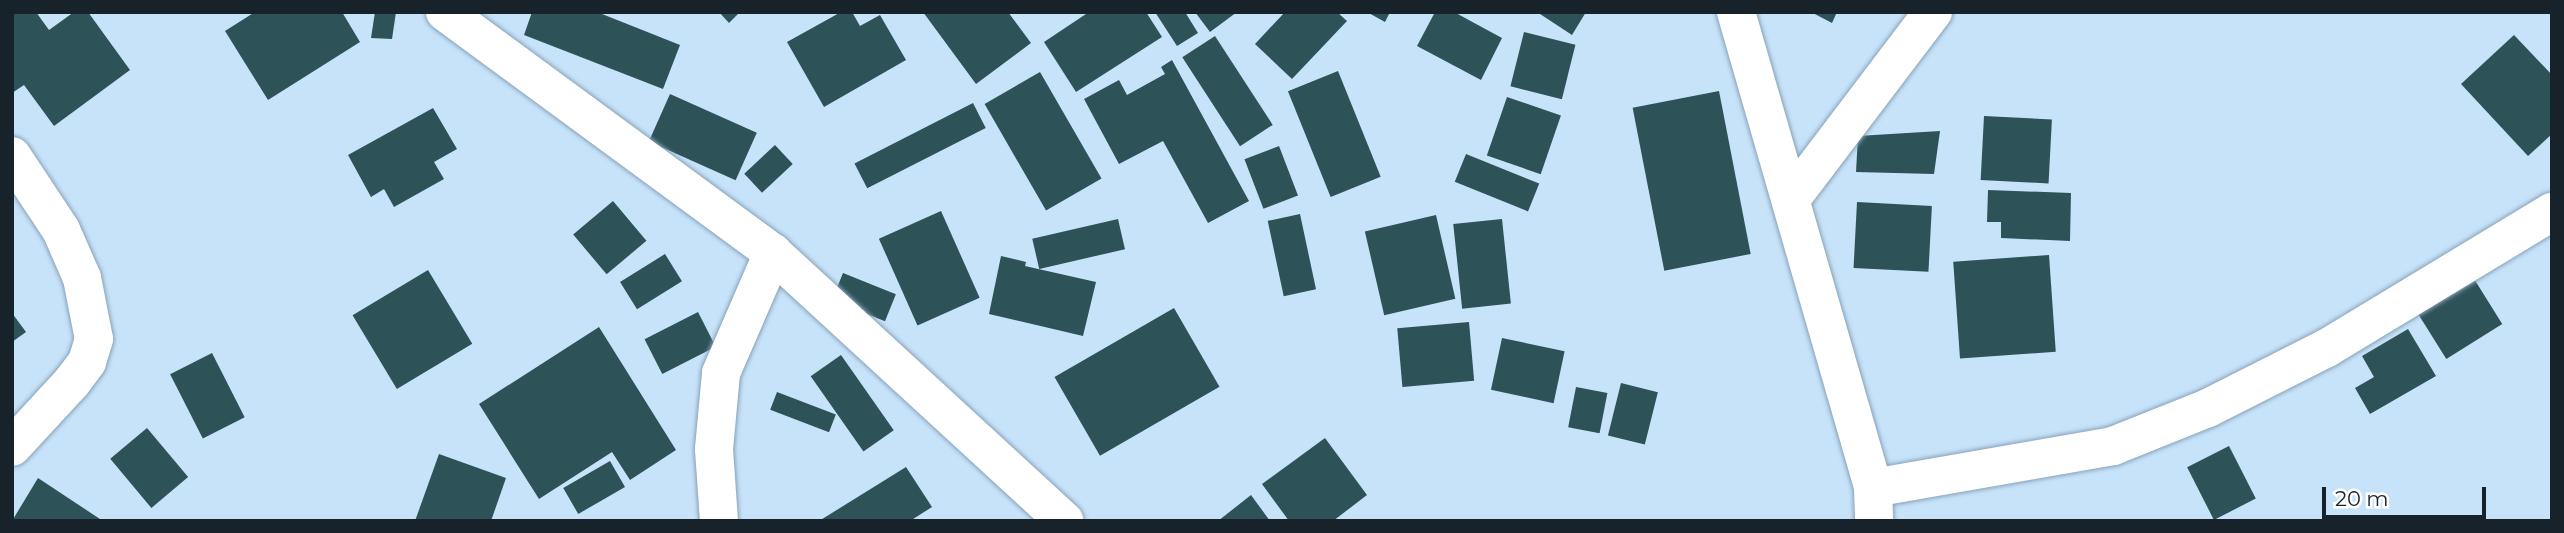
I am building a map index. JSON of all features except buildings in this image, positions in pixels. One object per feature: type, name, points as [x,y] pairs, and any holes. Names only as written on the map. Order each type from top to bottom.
[{"type":"street","points":[[446,12],[773,253],[1064,521]]},
{"type":"street","points":[[1736,12],[1764,120],[1791,199],[1874,505],[2113,446],[2196,413],[2327,348],[2552,212]]},
{"type":"street","points":[[1791,199],[1933,12]]},
{"type":"street","points":[[12,156],[66,242],[92,311],[94,339],[87,362],[72,382],[12,447]]},
{"type":"street","points":[[712,518],[714,449],[721,373],[773,253]]}]
